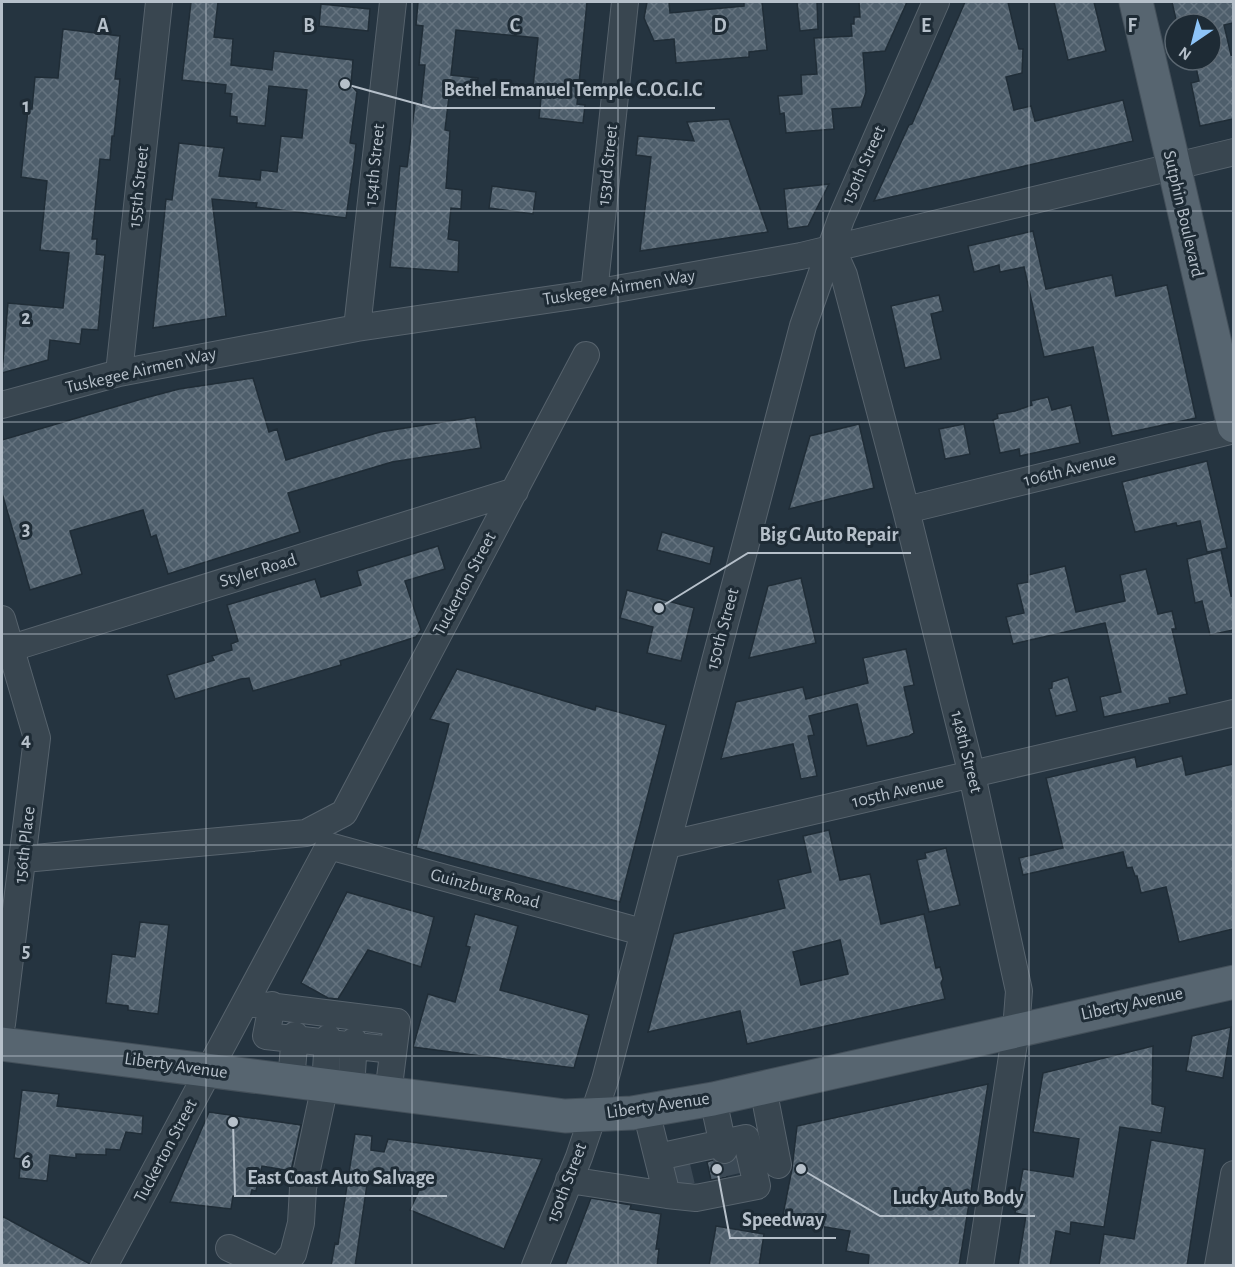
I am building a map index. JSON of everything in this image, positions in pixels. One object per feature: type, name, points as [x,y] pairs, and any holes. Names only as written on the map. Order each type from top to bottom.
[{"type":"main road","name":"Sutphin Boulevard","points":[[1136,2],[1233,428]]},
{"type":"main road","name":"Liberty Avenue","points":[[2,1044],[566,1116],[646,1111],[713,1099],[1233,982]]},
{"type":"street","name":"155th Street","points":[[119,373],[159,2]]},
{"type":"street","name":"154th Street","points":[[357,327],[393,2]]},
{"type":"street","name":"153rd Street","points":[[594,293],[625,2]]},
{"type":"street","name":"150th Street","points":[[535,1266],[605,1080],[642,932],[800,338],[841,219],[936,2]]},
{"type":"street","name":"Tuskegee Airmen Way","points":[[2,405],[119,373],[357,327],[594,293],[801,256],[1233,152]]},
{"type":"street","name":"148th Street","points":[[832,248],[844,275],[906,510],[972,775],[1019,991],[1016,1030],[980,1266]]},
{"type":"street","name":"Tuckerton Street","points":[[24,859],[306,833],[344,813],[586,355]]},
{"type":"street","name":"106th Avenue","points":[[906,510],[1233,428]]},
{"type":"street","name":"Styler Road","points":[[6,650],[514,490]]},
{"type":"street","points":[[2,619],[6,650]]},
{"type":"street","name":"156th Place","points":[[2,1024],[37,738],[6,650]]},
{"type":"street","name":"105th Avenue","points":[[667,845],[1233,713]]},
{"type":"street","name":"Tuckerton Street","points":[[104,1266],[329,846]]},
{"type":"street","name":"Guinzburg Road","points":[[329,846],[642,932]]},
{"type":"street","points":[[246,1003],[272,1005],[296,1025],[354,1032],[396,1022],[388,1094]]},
{"type":"street","points":[[291,1081],[296,1025]]},
{"type":"street","points":[[328,1029],[338,1087]]},
{"type":"street","points":[[283,1266],[293,1254],[301,1223],[303,1188],[338,1087],[354,1032]]},
{"type":"street","points":[[678,1156],[733,1145],[776,1154],[763,1088]]},
{"type":"street","points":[[569,1180],[685,1192],[737,1183],[757,1186],[733,1145],[713,1099]]},
{"type":"street","points":[[646,1111],[678,1156],[685,1192]]},
{"type":"street","points":[[1218,1266],[1233,1174]]},
{"type":"street","points":[[229,1248],[268,1266]]},
{"type":"building","points":[[191,2],[218,2],[214,37],[233,39],[231,65],[272,70],[274,51],[353,60],[351,85],[357,92],[350,143],[356,144],[354,162],[346,218],[256,207],[257,203],[212,199],[226,316],[153,328],[166,199],[172,200],[179,143],[224,148],[219,176],[260,180],[261,170],[277,172],[281,136],[302,138],[307,90],[269,86],[265,126],[237,123],[237,117],[230,116],[232,94],[225,93],[226,85],[182,80]]},
{"type":"building","points":[[418,2],[587,2],[577,104],[585,105],[583,123],[539,118],[542,88],[533,87],[538,38],[456,30],[451,75],[478,78],[476,98],[449,96],[445,130],[450,131],[446,188],[462,190],[461,209],[451,208],[448,239],[459,241],[458,272],[390,267],[400,166],[407,167],[415,104],[421,105],[425,65],[419,65],[423,26],[416,25]]},
{"type":"building","points":[[647,2],[669,2],[670,13],[744,6],[744,2],[762,2],[767,50],[749,52],[749,57],[676,63],[674,39],[654,41],[644,18]]},
{"type":"building","points":[[797,2],[817,2],[818,29],[800,31]]},
{"type":"building","points":[[859,2],[907,2],[885,51],[863,53],[866,92],[861,107],[832,109],[834,129],[786,133],[784,113],[780,114],[778,96],[802,94],[801,75],[817,74],[814,38],[852,36],[851,24],[854,24],[854,17],[860,17]]},
{"type":"building","points":[[965,2],[1008,2],[1019,49],[1023,49],[1022,73],[1006,77],[1014,110],[1031,106],[1035,121],[1123,100],[1133,141],[874,201],[909,125],[912,124]]},
{"type":"building","points":[[1054,2],[1094,2],[1106,51],[1068,60]]},
{"type":"building","points":[[1172,2],[1233,2],[1233,23],[1224,25],[1231,55],[1233,54],[1233,119],[1200,126],[1191,83],[1199,81],[1197,72],[1223,72],[1223,12],[1174,12]]},
{"type":"building","points":[[321,4],[370,9],[368,31],[319,26]]},
{"type":"building","points":[[63,29],[120,36],[115,79],[120,79],[114,136],[112,136],[110,160],[100,159],[92,239],[97,239],[96,254],[105,255],[98,330],[82,329],[80,344],[50,340],[48,360],[2,373],[8,303],[63,308],[69,253],[40,250],[47,181],[21,177],[28,109],[32,109],[35,77],[58,78]]},
{"type":"building","points":[[729,119],[768,232],[640,251],[651,157],[636,155],[638,136],[694,141],[687,122]]},
{"type":"building","points":[[829,184],[808,226],[788,229],[784,189]]},
{"type":"building","points":[[492,186],[536,192],[533,214],[489,208]]},
{"type":"building","points":[[1033,231],[1046,289],[1112,275],[1116,296],[1167,285],[1196,418],[1112,436],[1093,347],[1044,357],[1024,267],[1000,272],[999,265],[974,272],[968,246]]},
{"type":"building","points":[[939,295],[943,311],[931,314],[941,359],[905,368],[891,306]]},
{"type":"building","points":[[253,378],[269,432],[277,429],[286,460],[380,432],[475,417],[481,448],[392,462],[288,493],[300,532],[168,574],[156,535],[151,537],[143,510],[70,531],[82,574],[30,590],[2,493],[2,440],[179,389]]},
{"type":"building","points":[[1048,397],[1052,410],[1071,405],[1080,443],[1020,456],[1019,449],[1000,453],[993,420],[998,418],[997,414],[1015,411],[1032,405],[1031,401]]},
{"type":"building","points":[[859,424],[874,488],[789,509],[810,436]]},
{"type":"building","points":[[964,424],[970,454],[945,459],[939,429]]},
{"type":"building","points":[[1207,461],[1227,548],[1207,552],[1200,521],[1177,526],[1176,523],[1135,532],[1122,482]]},
{"type":"building","points":[[662,532],[714,547],[710,564],[657,550]]},
{"type":"building","points":[[438,546],[445,569],[405,581],[421,630],[416,637],[340,661],[341,665],[253,691],[249,678],[175,699],[167,675],[214,660],[212,656],[232,650],[231,644],[238,641],[227,605],[315,579],[321,597],[361,585],[357,571]]},
{"type":"building","points":[[1221,550],[1231,596],[1233,595],[1233,630],[1210,635],[1202,601],[1195,603],[1187,559]]},
{"type":"building","points":[[1065,566],[1076,612],[1125,601],[1120,575],[1146,569],[1158,614],[1172,611],[1176,629],[1172,629],[1187,694],[1169,698],[1170,703],[1104,717],[1100,697],[1121,692],[1105,623],[1013,644],[1006,617],[1024,613],[1017,584],[1029,582],[1028,575]]},
{"type":"building","points":[[801,578],[816,643],[749,658],[768,586]]},
{"type":"building","points":[[627,590],[694,608],[681,661],[647,653],[653,627],[620,618]]},
{"type":"building","points":[[906,649],[914,685],[904,687],[914,733],[909,736],[867,746],[857,704],[809,716],[814,735],[808,736],[817,776],[801,779],[793,744],[721,759],[736,702],[803,687],[806,699],[868,683],[863,658]]},
{"type":"building","points":[[457,669],[595,710],[596,706],[666,725],[620,902],[416,848],[449,724],[430,719]]},
{"type":"building","points":[[1068,677],[1077,711],[1056,716],[1049,689],[1052,688],[1052,682]]},
{"type":"building","points":[[1182,756],[1186,775],[1233,764],[1233,929],[1179,942],[1166,887],[1141,893],[1137,876],[1132,867],[1127,868],[1123,852],[1023,875],[1019,858],[1063,848],[1046,778],[1135,757],[1137,767]]},
{"type":"building","points":[[829,830],[840,880],[870,874],[881,924],[924,914],[936,968],[940,967],[943,979],[941,983],[945,999],[747,1044],[740,1011],[648,1032],[674,934],[785,908],[778,880],[811,872],[803,836]],"holes":[[[840,940],[848,974],[801,985],[793,952]]]},
{"type":"building","points":[[946,848],[960,905],[929,912],[917,860],[926,858],[925,853]]},
{"type":"building","points":[[347,892],[434,917],[421,967],[368,950],[338,999],[328,998],[301,983]]},
{"type":"building","points":[[475,914],[518,926],[500,990],[589,1015],[574,1068],[413,1047],[428,994],[455,1002],[470,947],[466,946]]},
{"type":"building","points":[[140,922],[169,925],[158,1014],[128,1010],[128,1006],[106,1003],[112,954],[135,957]]},
{"type":"building","points":[[1231,1027],[1223,1078],[1186,1071],[1192,1036]]},
{"type":"building","points":[[1153,1046],[1152,1104],[1165,1107],[1161,1133],[1120,1127],[1104,1227],[1071,1222],[1070,1234],[1056,1231],[1050,1266],[1018,1266],[1026,1215],[1015,1213],[1023,1169],[1073,1177],[1079,1139],[1033,1132],[1043,1073]]},
{"type":"building","points":[[988,1084],[959,1266],[868,1266],[869,1255],[846,1251],[850,1231],[782,1220],[792,1169],[797,1126]]},
{"type":"building","points":[[22,1090],[59,1094],[57,1106],[143,1116],[142,1134],[126,1132],[120,1150],[106,1149],[106,1155],[76,1154],[76,1158],[50,1155],[47,1181],[19,1178],[21,1159],[14,1158]]},
{"type":"building","points":[[209,1112],[301,1125],[291,1171],[262,1166],[256,1191],[252,1190],[250,1198],[233,1196],[231,1209],[170,1202]]},
{"type":"building","points":[[355,1134],[372,1136],[371,1150],[384,1152],[388,1139],[542,1159],[504,1249],[410,1210],[420,1188],[417,1187],[420,1179],[369,1171],[355,1266],[331,1266],[335,1243],[338,1244]]},
{"type":"building","points":[[1151,1140],[1205,1149],[1187,1266],[1099,1266],[1104,1234],[1134,1239]]},
{"type":"building","points":[[713,1160],[724,1165],[727,1177],[711,1180],[707,1162]]},
{"type":"building","points":[[591,1198],[631,1205],[630,1209],[661,1214],[656,1249],[659,1249],[657,1266],[565,1266]]},
{"type":"building","points":[[2,1216],[90,1264],[89,1266],[2,1266]]},
{"type":"building","points":[[716,1226],[764,1234],[759,1266],[709,1266]]},
{"type":"tunnel","points":[[724,1150],[730,1176]]},
{"type":"tunnel","points":[[676,1161],[682,1186]]},
{"type":"place","name":"Bethel Emanuel Temple C.O.G.I.C","points":[[345,84]]},
{"type":"place","name":"Big G Auto Repair","points":[[659,608]]},
{"type":"place","name":"East Coast Auto Salvage","points":[[233,1122]]},
{"type":"place","name":"Speedway","points":[[717,1169]]},
{"type":"place","name":"Lucky Auto Body","points":[[801,1169]]}]
